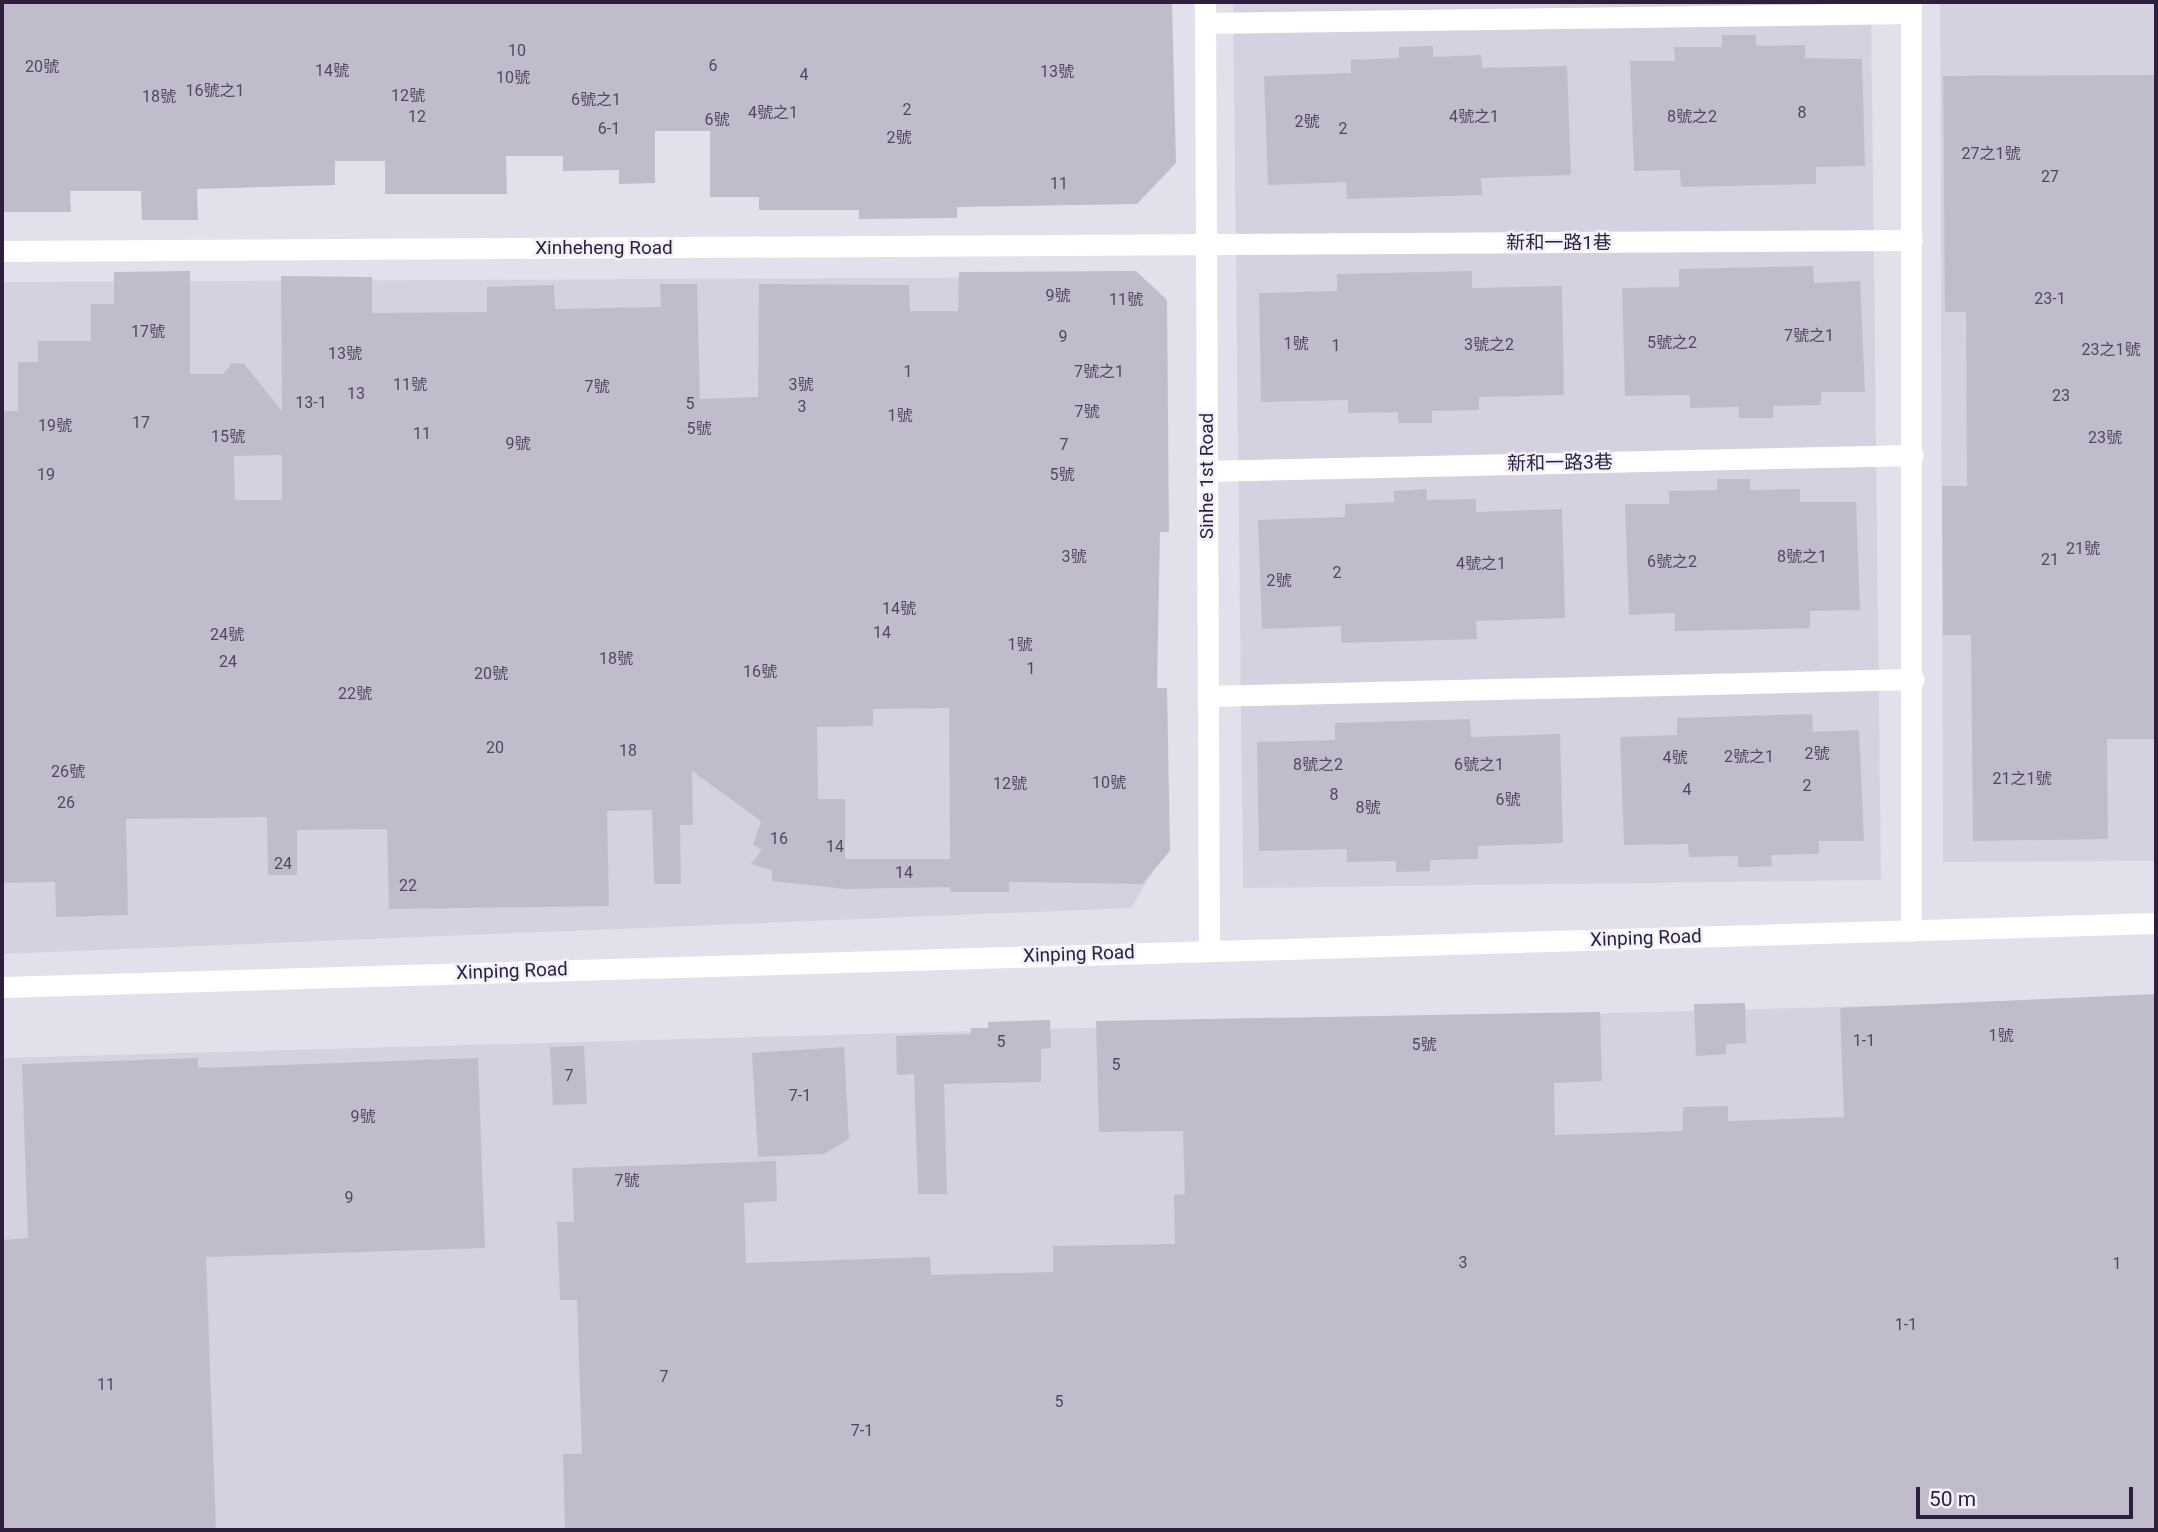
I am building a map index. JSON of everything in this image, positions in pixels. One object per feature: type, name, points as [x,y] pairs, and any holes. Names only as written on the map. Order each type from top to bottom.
[{"type":"street","points":[[1205,12],[1911,8],[1914,679],[1911,931]]},
{"type":"street","name":"Sinhe 1st Road","points":[[1205,12],[1209,949]]},
{"type":"street","name":"新和一路1巷","points":[[1206,246],[1912,240]]},
{"type":"street","name":"Xinheheng Road","points":[[2,251],[1206,246]]},
{"type":"street","name":"新和一路3巷","points":[[1207,471],[1913,455]]},
{"type":"street","points":[[1208,696],[1914,679]]},
{"type":"street","name":"Xinping Road","points":[[2,987],[1209,949],[2156,923]]},
{"type":"shaded area","points":[[1233,2],[1871,2],[1881,880],[1243,888]]},
{"type":"shaded area","points":[[1940,2],[2156,2],[2156,861],[1943,862]]},
{"type":"shaded area","points":[[1113,277],[1150,302],[1161,858],[1131,908],[2,954],[2,282]]},
{"type":"shaded area","points":[[2156,998],[2156,1530],[2,1530],[2,1058]]},
{"type":"building","points":[[2,2],[1172,2],[1176,163],[1137,204],[957,207],[957,218],[859,219],[859,210],[759,210],[759,197],[710,197],[710,131],[655,131],[655,183],[619,184],[619,170],[563,171],[563,156],[506,156],[507,194],[385,194],[385,161],[335,161],[335,185],[197,189],[198,220],[142,220],[141,191],[70,191],[71,212],[2,212]]},
{"type":"building","points":[[1722,35],[1756,35],[1756,46],[1805,45],[1805,58],[1862,59],[1865,166],[1816,167],[1816,184],[1681,187],[1680,170],[1634,171],[1630,61],[1675,61],[1674,47],[1722,47]]},
{"type":"building","points":[[1433,46],[1433,57],[1481,55],[1482,68],[1567,66],[1571,175],[1481,178],[1482,195],[1347,199],[1346,182],[1268,185],[1264,76],[1351,73],[1351,60],[1399,58],[1399,47]]},
{"type":"building","points":[[2156,75],[2156,739],[2107,739],[2108,839],[1973,841],[1971,635],[1943,635],[1942,486],[1967,486],[1966,312],[1945,312],[1943,76]]},
{"type":"building","points":[[1813,266],[1814,283],[1860,281],[1865,392],[1821,392],[1821,405],[1773,406],[1773,418],[1739,418],[1739,407],[1690,408],[1690,395],[1625,396],[1622,288],[1679,287],[1679,269]]},
{"type":"building","points":[[190,271],[190,374],[223,374],[232,363],[244,364],[282,411],[281,276],[372,277],[372,313],[487,312],[487,287],[554,285],[555,309],[661,307],[660,284],[697,284],[700,399],[758,397],[759,284],[909,285],[910,311],[958,311],[959,272],[1136,271],[1167,300],[1169,532],[1160,532],[1157,688],[1167,688],[1170,851],[1142,884],[1009,882],[1009,892],[950,892],[950,887],[845,889],[772,881],[772,870],[751,864],[762,850],[753,845],[761,821],[692,771],[693,825],[680,825],[681,884],[654,884],[652,810],[607,811],[609,906],[389,909],[387,829],[297,830],[297,875],[268,875],[267,817],[126,819],[128,915],[56,917],[55,882],[2,883],[2,411],[18,411],[18,362],[38,362],[38,341],[91,341],[91,304],[114,304],[114,272]],"holes":[[[282,455],[282,500],[235,500],[234,456]],[[949,708],[950,859],[845,859],[845,799],[818,799],[817,727],[873,726],[873,709]]]},
{"type":"building","points":[[1472,271],[1472,288],[1562,286],[1564,395],[1479,397],[1479,410],[1432,411],[1432,423],[1398,423],[1398,412],[1348,413],[1348,400],[1261,402],[1259,293],[1337,291],[1337,274]]},
{"type":"building","points":[[1717,479],[1750,479],[1750,490],[1800,489],[1800,502],[1856,502],[1860,610],[1810,611],[1810,628],[1738,630],[1675,631],[1675,613],[1629,615],[1625,504],[1669,504],[1669,491],[1717,490]]},
{"type":"building","points":[[1427,489],[1427,500],[1476,499],[1476,512],[1562,509],[1565,618],[1476,621],[1477,639],[1341,643],[1341,626],[1262,629],[1258,520],[1345,517],[1345,504],[1394,502],[1394,491]]},
{"type":"building","points":[[1812,714],[1813,732],[1859,730],[1864,841],[1819,841],[1819,854],[1771,855],[1772,866],[1754,867],[1738,867],[1738,856],[1689,857],[1688,844],[1624,845],[1620,737],[1677,735],[1677,718]]},
{"type":"building","points":[[1470,719],[1471,737],[1560,734],[1563,843],[1478,846],[1478,859],[1430,860],[1430,871],[1396,872],[1396,861],[1347,862],[1347,849],[1259,851],[1257,742],[1335,740],[1335,723]]},
{"type":"building","points":[[2156,994],[2156,1530],[565,1530],[563,1454],[582,1454],[577,1300],[560,1300],[557,1222],[574,1222],[572,1168],[776,1161],[777,1201],[744,1203],[746,1263],[930,1257],[931,1275],[1053,1272],[1053,1246],[1175,1244],[1174,1195],[1185,1194],[1183,1131],[1099,1132],[1096,1021],[1600,1012],[1602,1081],[1554,1083],[1555,1135],[1683,1131],[1683,1107],[1728,1106],[1728,1121],[1844,1117],[1840,1008]]},
{"type":"building","points":[[1745,1003],[1746,1043],[1726,1044],[1726,1054],[1696,1056],[1694,1004]]},
{"type":"building","points":[[1050,1020],[1051,1048],[1041,1049],[1041,1082],[944,1084],[947,1194],[918,1194],[914,1074],[897,1075],[896,1036],[971,1034],[971,1028],[988,1028],[988,1022]]},
{"type":"building","points":[[584,1046],[587,1104],[553,1105],[550,1047]]},
{"type":"building","points":[[844,1047],[849,1139],[824,1154],[758,1157],[752,1053]]},
{"type":"building","points":[[198,1058],[198,1068],[478,1058],[485,1248],[206,1257],[216,1530],[2,1530],[2,1240],[28,1238],[22,1064]]}]
